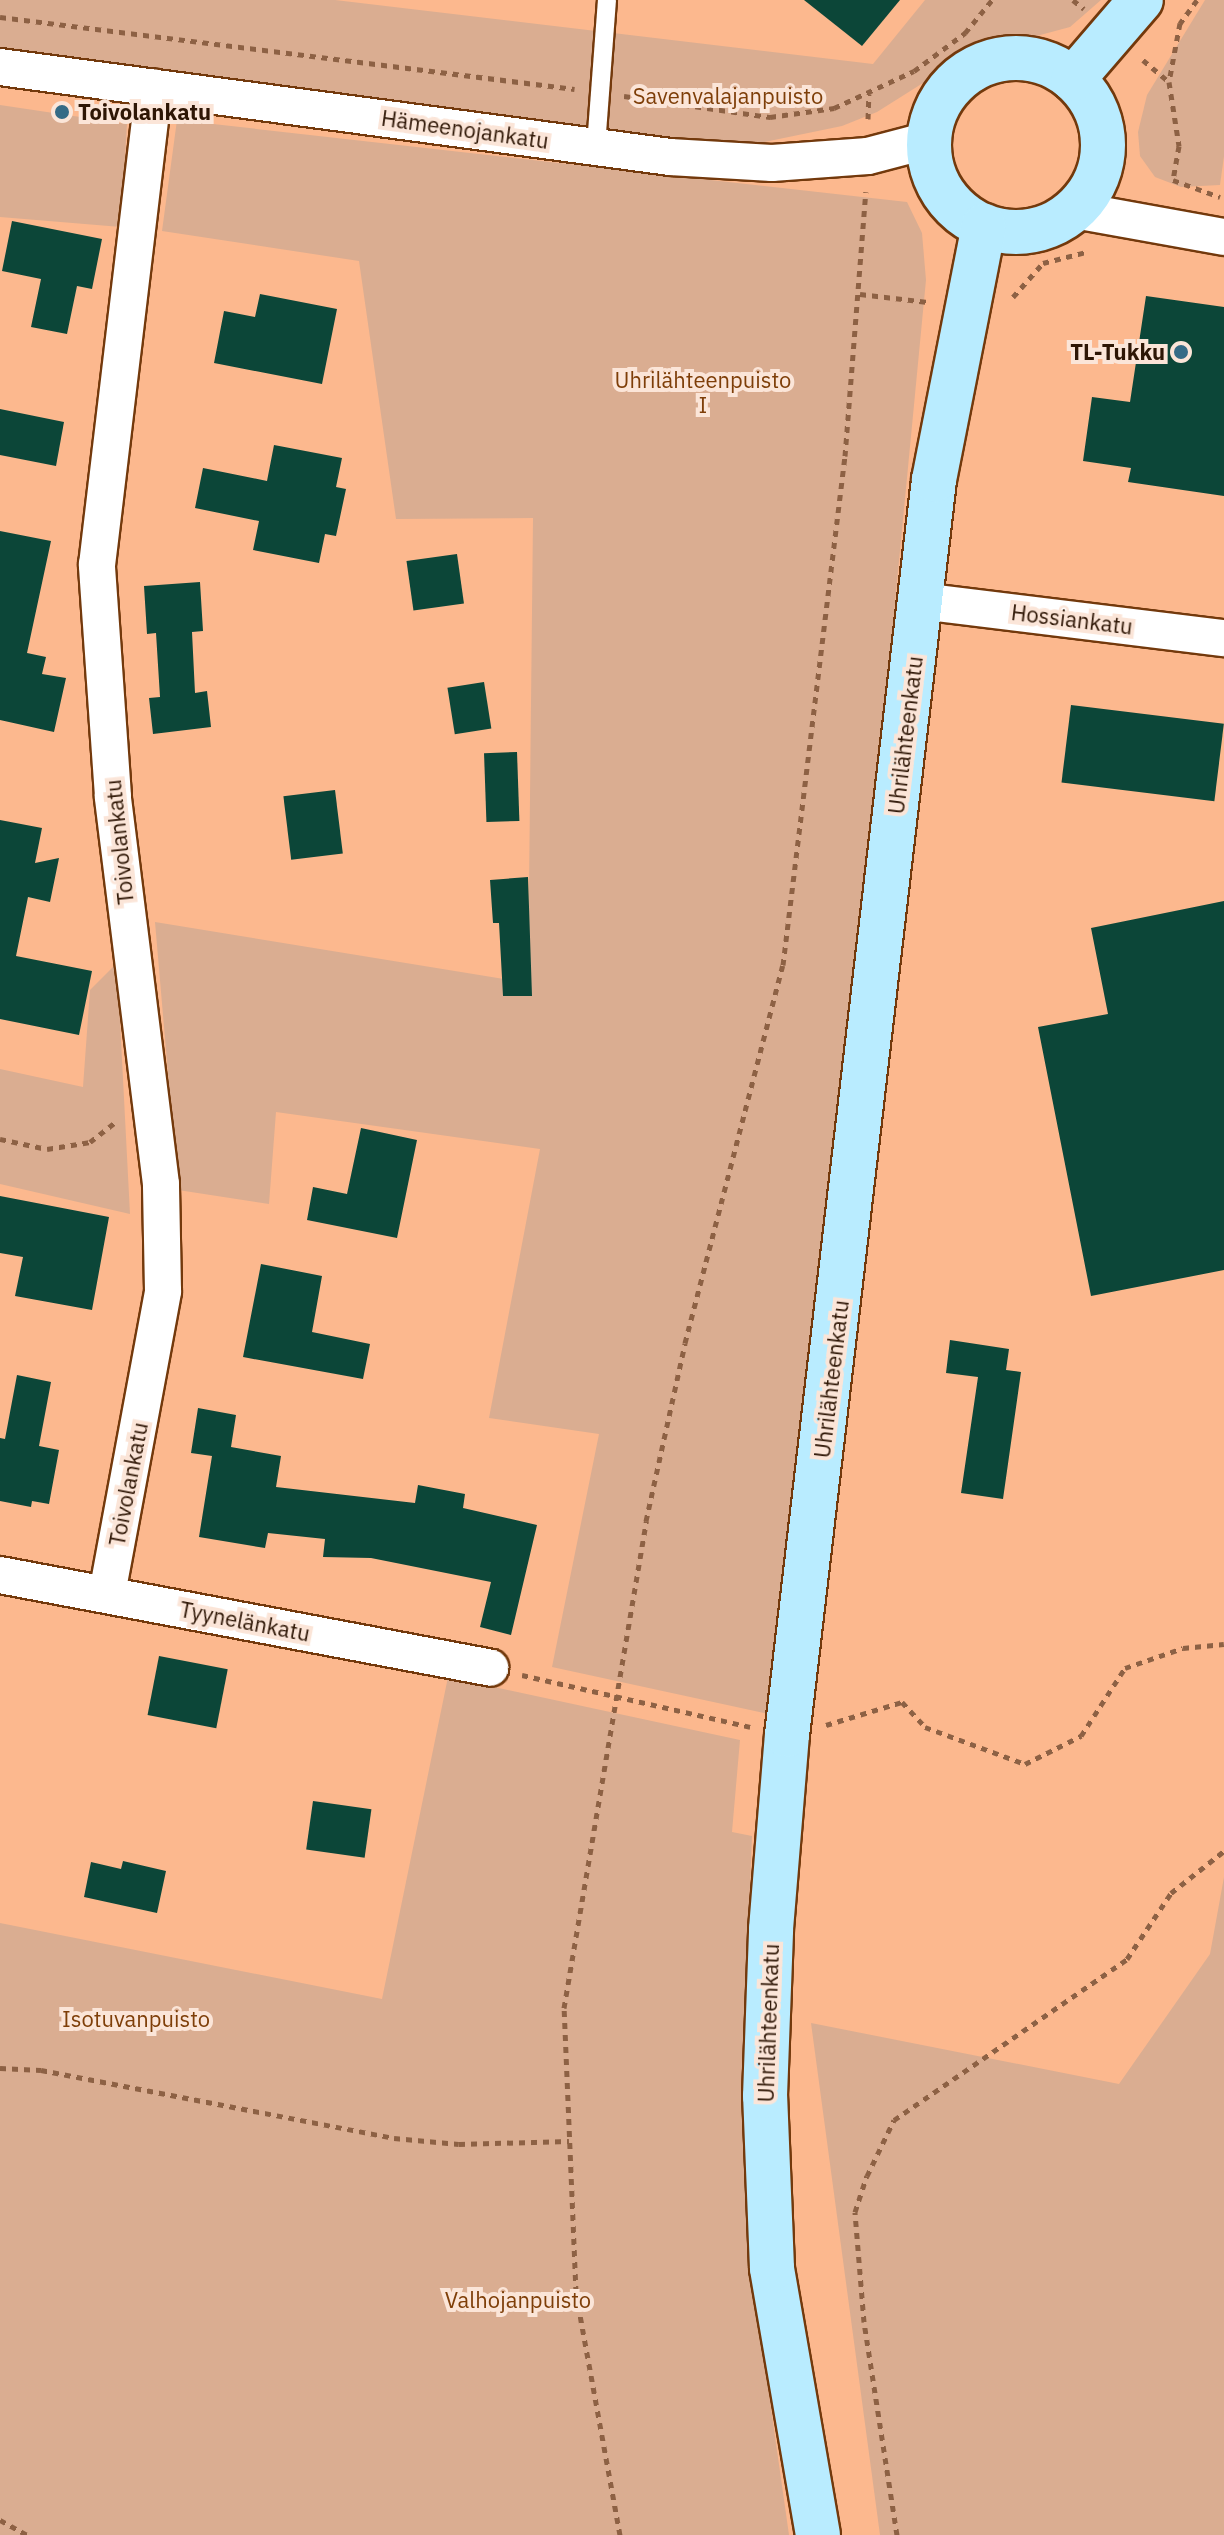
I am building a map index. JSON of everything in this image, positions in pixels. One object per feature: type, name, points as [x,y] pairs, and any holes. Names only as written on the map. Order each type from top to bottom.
[{"type":"street","points":[[1073,79],[1141,0]]},
{"type":"street","points":[[1023,58],[1050,64],[1073,79],[1092,102],[1102,130],[1102,160],[1092,187],[1074,210],[1031,230],[984,226],[961,212],[943,192],[932,169],[929,140],[935,113],[949,89],[982,65],[1023,58]]},
{"type":"street","name":"Hämeenojankatu","points":[[0,67],[596,146],[772,163],[868,156],[929,140]]},
{"type":"street","name":"Toivolankatu","points":[[107,1594],[163,1291],[161,1184],[113,796],[97,565],[154,87]]},
{"type":"street","points":[[1074,210],[1224,237]]},
{"type":"street","name":"Uhrilähteenkatu","points":[[818,2535],[772,2268],[766,2112],[771,1929],[787,1735],[934,480],[984,226]]},
{"type":"street","name":"Hossiankatu","points":[[921,601],[1224,638]]},
{"type":"street","name":"Tyynelänkatu","points":[[0,1575],[490,1668]]},
{"type":"lane","points":[[596,146],[607,0]]},
{"type":"path","points":[[0,17],[770,117],[834,108],[869,94],[941,53],[992,0]]},
{"type":"path","points":[[1151,224],[1173,180],[1179,146],[1169,82],[1180,23],[1197,0]]},
{"type":"path","points":[[620,2535],[576,2292],[564,2008],[646,1521],[685,1343],[783,965],[860,294],[869,94]]},
{"type":"path","points":[[1173,180],[1224,198]]},
{"type":"path","points":[[860,294],[1006,314],[1024,282],[1043,263],[1061,255],[1094,252]]},
{"type":"path","points":[[0,1139],[47,1149],[90,1142],[150,1096]]},
{"type":"path","points":[[490,1668],[787,1735],[902,1702],[925,1727],[1025,1764],[1081,1736],[1125,1668],[1183,1648],[1224,1644]]},
{"type":"path","points":[[897,2535],[864,2322],[855,2212],[873,2162],[894,2120],[1076,1999],[1127,1959],[1171,1893],[1224,1851]]},
{"type":"path","points":[[0,2068],[41,2070],[394,2138],[459,2144],[569,2141]]},
{"type":"path","points":[[0,2520],[27,2535]]},
{"type":"green space","name":"Savenvalajanpuisto","points":[[0,0],[335,0],[873,64],[925,0],[1101,0],[1070,27],[969,54],[877,112],[842,126],[740,147],[0,53]]},
{"type":"green space","points":[[1205,0],[1224,0],[1224,156],[1220,185],[1181,187],[1155,177],[1140,156],[1138,132],[1147,95]]},
{"type":"green space","points":[[0,105],[127,124],[121,227],[0,217]]},
{"type":"green space","name":"Uhrilähteenpuisto I","points":[[177,120],[907,202],[922,233],[926,280],[887,686],[769,1714],[552,1667],[599,1434],[489,1418],[540,1149],[276,1112],[269,1204],[178,1190],[155,922],[528,983],[533,518],[396,519],[359,261],[162,231]]},
{"type":"green space","points":[[117,963],[130,1214],[0,1184],[0,1069],[83,1087],[90,990]]},
{"type":"green space","name":"Valhojanpuisto","points":[[448,1677],[740,1740],[732,1832],[752,1836],[745,2014],[750,2260],[789,2535],[0,2535],[0,1923],[382,1999]]},
{"type":"green space","points":[[1224,1877],[1224,2535],[880,2535],[811,2023],[1119,2084],[1210,1954]]},
{"type":"building","points":[[804,0],[900,0],[862,46]]},
{"type":"building","points":[[12,221],[102,239],[92,289],[77,286],[67,334],[31,327],[41,279],[2,271]]},
{"type":"building","points":[[260,294],[337,309],[322,384],[214,363],[224,311],[255,317]]},
{"type":"building","name":"TL-Tukku","points":[[1146,296],[1224,307],[1224,496],[1128,482],[1131,468],[1083,461],[1092,397],[1130,402]]},
{"type":"building","points":[[0,409],[64,422],[56,466],[0,455]]},
{"type":"building","points":[[274,445],[342,458],[336,487],[346,489],[336,536],[325,534],[319,563],[253,550],[259,521],[195,508],[203,468],[267,481]]},
{"type":"building","points":[[0,531],[51,541],[27,653],[46,657],[42,674],[66,678],[54,732],[0,720]]},
{"type":"building","points":[[457,554],[464,604],[413,611],[406,561]]},
{"type":"building","points":[[200,582],[203,631],[192,632],[195,693],[207,691],[211,727],[153,734],[149,698],[160,697],[156,633],[147,634],[144,586]]},
{"type":"building","points":[[484,682],[491,728],[455,734],[447,688]]},
{"type":"building","points":[[1071,705],[1224,724],[1214,801],[1061,782]]},
{"type":"building","points":[[517,752],[519,821],[486,822],[484,753]]},
{"type":"building","points":[[335,790],[343,854],[291,860],[283,796]]},
{"type":"building","points":[[0,820],[42,828],[35,863],[59,858],[50,902],[28,897],[16,956],[92,971],[79,1035],[0,1019]]},
{"type":"building","points":[[528,877],[532,996],[503,996],[499,923],[493,923],[490,880]]},
{"type":"building","points":[[1224,901],[1224,1270],[1091,1296],[1038,1027],[1108,1014],[1091,928]]},
{"type":"building","points":[[361,1128],[417,1140],[397,1238],[307,1220],[313,1187],[347,1194]]},
{"type":"building","points":[[0,1196],[109,1217],[92,1310],[15,1296],[23,1257],[0,1253]]},
{"type":"building","points":[[261,1264],[322,1276],[312,1332],[370,1344],[363,1379],[243,1357]]},
{"type":"building","points":[[950,1340],[1009,1349],[1006,1370],[1021,1372],[1003,1499],[961,1493],[978,1377],[946,1373]]},
{"type":"building","points":[[17,1375],[51,1382],[39,1446],[59,1450],[49,1504],[32,1501],[31,1507],[0,1501],[0,1438],[5,1439]]},
{"type":"building","points":[[198,1408],[236,1415],[231,1447],[281,1456],[276,1487],[415,1503],[418,1485],[465,1494],[463,1508],[537,1525],[511,1635],[480,1627],[491,1582],[371,1558],[323,1557],[325,1539],[268,1533],[265,1548],[199,1537],[212,1456],[191,1453]]},
{"type":"building","points":[[159,1656],[228,1669],[216,1728],[148,1715]]},
{"type":"building","points":[[313,1801],[371,1809],[365,1858],[306,1850]]},
{"type":"building","points":[[123,1861],[166,1871],[157,1913],[84,1897],[91,1862],[121,1869]]},
{"type":"place","name":"Toivolankatu","points":[[62,112]]},
{"type":"place","name":"TL-Tukku","points":[[1181,352]]},
{"type":"park label","name":"Isotuvanpuisto","points":[[136,2019]]}]
